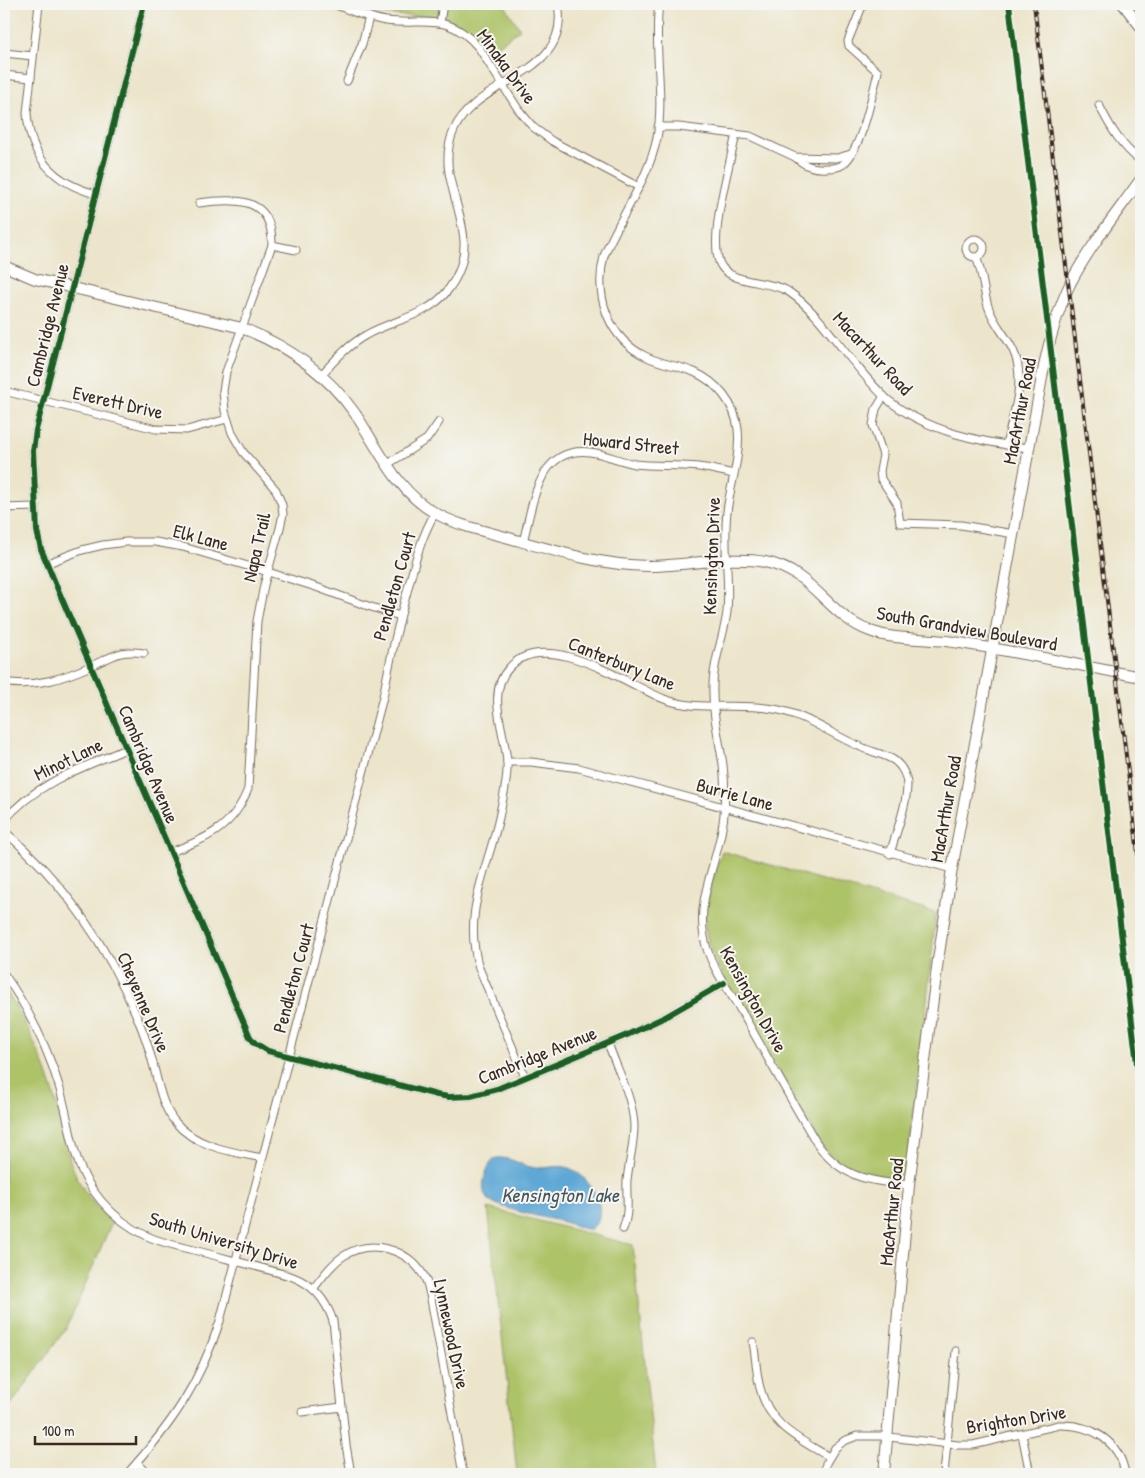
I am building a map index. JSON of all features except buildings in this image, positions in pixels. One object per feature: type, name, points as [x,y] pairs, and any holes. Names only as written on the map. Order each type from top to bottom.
[{"type":"street","points":[[39,4],[27,113],[32,141],[38,154],[52,172],[72,185],[96,194]]},
{"type":"street","name":"Cambridge Avenue","points":[[144,4],[34,442],[34,507],[38,537],[48,563],[250,1038],[260,1047],[435,1095],[449,1097],[480,1094],[525,1078],[608,1043],[665,1017],[724,983]]},
{"type":"street","name":"Minaka Drive","points":[[334,4],[369,17],[395,22],[422,21],[440,23],[458,30],[473,40],[524,118],[544,135],[639,187]]},
{"type":"street","points":[[321,375],[344,350],[365,335],[418,313],[432,305],[448,291],[462,263],[465,245],[463,222],[448,167],[450,142],[458,122],[469,108],[536,64],[546,54],[554,42],[558,30],[558,4]]},
{"type":"street","name":"Kensington Drive","points":[[659,4],[658,127],[651,160],[604,256],[600,280],[604,308],[617,333],[632,348],[646,357],[694,372],[707,379],[720,390],[730,405],[738,426],[739,444],[726,516],[727,613],[714,673],[713,706],[723,766],[724,808],[720,840],[705,895],[702,917],[706,945],[724,983],[825,1155],[842,1170],[854,1176],[879,1182],[909,1185]]},
{"type":"street","points":[[658,127],[679,127],[750,136],[795,157],[837,158],[851,154],[857,147],[878,72],[850,46],[848,41],[863,4]]},
{"type":"street","points":[[1123,4],[1141,27]]},
{"type":"street","points":[[440,23],[442,10]]},
{"type":"street","points":[[347,81],[362,44],[369,17]]},
{"type":"street","points":[[4,53],[33,56]]},
{"type":"street","points":[[4,75],[31,78]]},
{"type":"street","points":[[1099,104],[1108,122],[1127,150],[1141,161]]},
{"type":"street","name":"Macarthur Road","points":[[736,134],[716,231],[718,257],[721,266],[729,274],[786,290],[806,304],[884,396],[917,420],[955,434],[1029,448]]},
{"type":"street","name":"MacArthur Road","points":[[884,1474],[909,1185],[938,960],[952,870],[1050,338],[1064,299],[1078,269],[1141,179]]},
{"type":"street","name":"Napa Trail","points":[[171,852],[201,840],[219,830],[237,812],[248,788],[257,621],[283,514],[282,505],[276,490],[236,440],[226,419],[223,398],[225,380],[272,245],[268,221],[262,213],[250,204],[236,200],[199,203]]},
{"type":"street","points":[[272,245],[296,250]]},
{"type":"street","points":[[976,257],[988,308],[1013,350],[1019,373],[1018,392],[1006,445]]},
{"type":"street","name":"South Grandview Boulevard","points":[[4,266],[35,279],[242,328],[286,349],[321,375],[353,411],[408,491],[435,513],[457,524],[586,559],[624,565],[762,561],[789,570],[808,582],[850,621],[870,631],[890,636],[946,641],[1141,677]]},
{"type":"street","name":"Everett Drive","points":[[4,391],[164,430],[199,428],[226,419]]},
{"type":"street","points":[[884,396],[876,409],[873,425],[883,455],[880,471],[881,479],[897,502],[900,523],[961,525],[1014,534]]},
{"type":"street","points":[[388,464],[427,438],[440,422]]},
{"type":"street","name":"Howard Street","points":[[523,542],[534,497],[542,475],[557,460],[573,453],[591,452],[651,466],[701,467],[733,474]]},
{"type":"street","points":[[4,508],[34,507]]},
{"type":"street","name":"Pendleton Court","points":[[127,1474],[162,1434],[194,1385],[212,1346],[381,706],[400,616],[419,546],[435,513]]},
{"type":"street","name":"Elk Lane","points":[[48,563],[103,544],[139,541],[155,542],[183,547],[268,572],[400,616]]},
{"type":"street","points":[[4,682],[28,684],[47,682],[92,666],[125,651],[144,653]]},
{"type":"street","name":"Canterbury Lane","points":[[525,1078],[484,982],[473,943],[474,911],[507,779],[507,762],[498,704],[498,691],[502,677],[508,669],[522,658],[534,653],[553,653],[592,665],[671,701],[713,706],[776,709],[799,717],[849,742],[894,760],[904,772],[907,786],[906,797],[890,854]]},
{"type":"street","name":"Minot Lane","points":[[4,821],[16,806],[40,789],[61,777],[126,749]]},
{"type":"street","name":"Burrie Lane","points":[[507,762],[531,762],[579,768],[952,870]]},
{"type":"street","name":"Cheyenne Drive","points":[[4,831],[34,859],[67,896],[110,960],[137,1017],[149,1049],[163,1102],[175,1122],[188,1134],[202,1142],[262,1158]]},
{"type":"street","name":"South University Drive","points":[[4,974],[26,1009],[46,1050],[64,1100],[77,1160],[86,1180],[94,1193],[118,1218],[147,1236],[164,1242],[293,1277],[313,1289],[327,1306],[333,1321],[351,1474]]},
{"type":"street","points":[[608,1043],[630,1099],[633,1112],[634,1131],[627,1182],[628,1214],[623,1229]]},
{"type":"street","name":"Lynnewood Drive","points":[[313,1289],[342,1257],[351,1252],[367,1248],[378,1247],[393,1250],[407,1258],[417,1267],[425,1278],[431,1299],[464,1474]]},
{"type":"street","points":[[753,1342],[759,1386],[773,1416],[786,1431],[829,1457],[824,1474]]},
{"type":"street","points":[[944,1474],[956,1352]]},
{"type":"street","points":[[302,1412],[342,1407]]},
{"type":"street","name":"Brighton Drive","points":[[829,1457],[839,1444],[852,1437],[862,1436],[973,1445],[1060,1426],[1077,1426],[1091,1430],[1105,1438],[1121,1460],[1125,1474]]},
{"type":"street","points":[[1022,1434],[1030,1474]]},
{"type":"street","points":[[137,1463],[149,1474]]},
{"type":"green space","points":[[347,4],[504,4],[520,29],[488,53],[471,32],[454,21],[433,16],[385,14]]},
{"type":"green space","points":[[722,851],[936,913],[906,1178],[891,1179],[858,1172],[839,1162],[821,1145],[722,974],[708,943],[705,916],[708,894]]},
{"type":"green space","points":[[4,987],[25,1024],[43,1062],[52,1088],[70,1160],[76,1175],[84,1191],[112,1222],[67,1327],[4,1415]]},
{"type":"green space","points":[[488,1208],[633,1245],[656,1474],[517,1474]]},
{"type":"water","name":"Kensington Lake","points":[[497,1158],[534,1168],[565,1167],[572,1169],[585,1179],[595,1194],[600,1210],[597,1222],[591,1229],[586,1229],[535,1216],[492,1202],[485,1196],[483,1184],[488,1168],[492,1161]]},
{"type":"railway","points":[[1034,4],[1141,878]]},
{"type":"cycle path","points":[[144,4],[36,430],[33,451],[37,531],[41,549],[56,585],[250,1037],[255,1043],[268,1051],[437,1095],[449,1097],[471,1096],[497,1089],[627,1035],[665,1017],[724,983]]},
{"type":"cycle path","points":[[1009,4],[1141,1097]]}]
